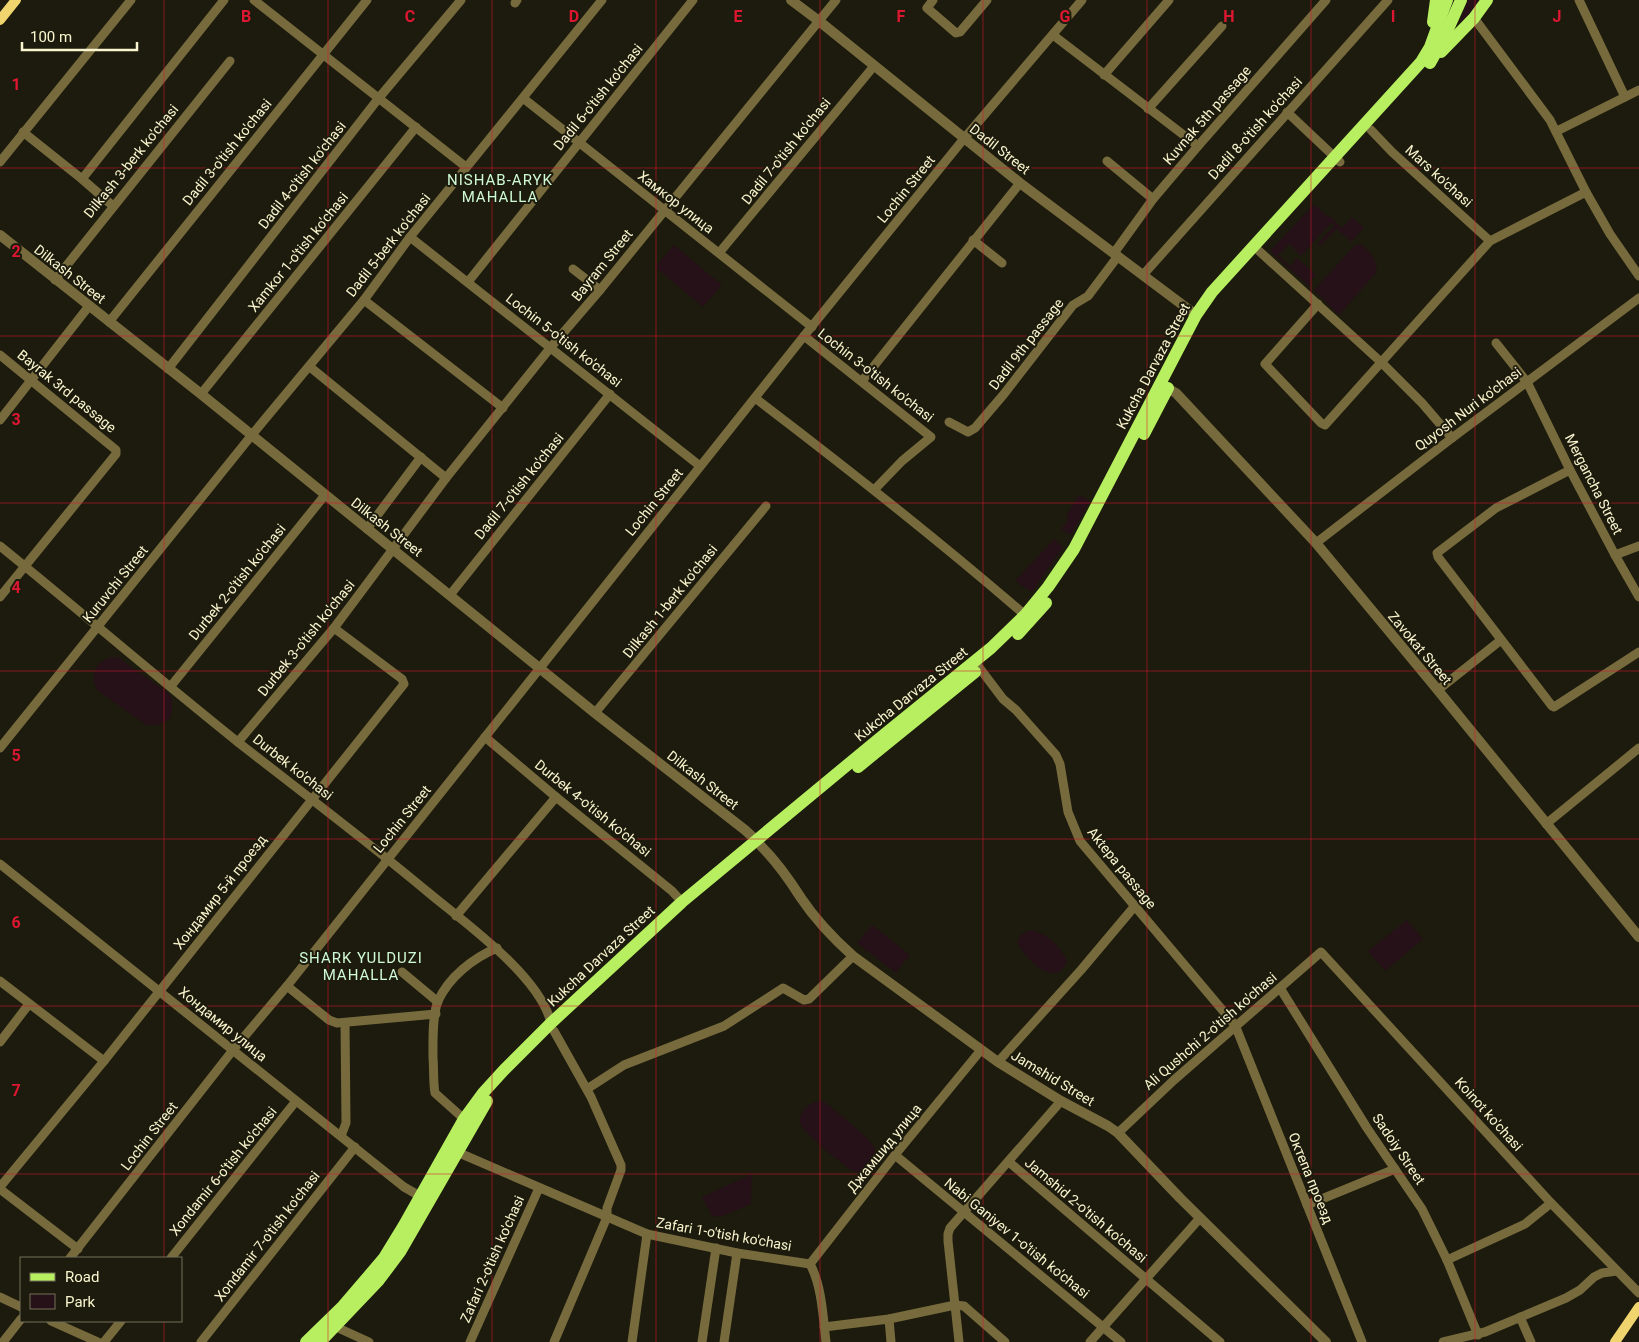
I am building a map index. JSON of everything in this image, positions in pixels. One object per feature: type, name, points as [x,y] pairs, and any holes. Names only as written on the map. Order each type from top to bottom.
[{"type":"main road","points":[[0,20],[16,0]]},
{"type":"main road","points":[[1430,47],[1436,0]]},
{"type":"main road","name":"Kukcha Darvaza Street","points":[[1368,127],[1421,62],[1430,47],[1447,0]]},
{"type":"main road","name":"Kukcha Darvaza Street","points":[[320,1342],[336,1327],[392,1263],[464,1119],[493,1081],[685,905],[758,843],[977,665],[1029,617],[1074,549],[1164,386],[1199,317],[1256,249],[1337,159],[1429,65],[1444,38],[1461,0]]},
{"type":"main road","points":[[1429,65],[1474,18],[1487,0]]},
{"type":"main road","name":"Kukcha Darvaza Street","points":[[306,1342],[375,1269],[457,1152],[489,1099],[553,1027]]},
{"type":"main road","points":[[1615,1342],[1639,1307]]},
{"type":"street","points":[[0,162],[131,0]]},
{"type":"street","points":[[82,179],[224,0]]},
{"type":"street","points":[[254,0],[466,167]]},
{"type":"street","name":"Dadil 3-o'tish ko'chasi","points":[[109,322],[367,0]]},
{"type":"street","name":"Dadil 4-o'tish ko'chasi","points":[[168,369],[378,99],[461,0]]},
{"type":"street","name":"Dadil 5-berk ko'chasi","points":[[251,436],[364,300],[410,237],[602,0]]},
{"type":"street","name":"Dadil 6-o'tish ko'chasi","points":[[468,282],[694,0]]},
{"type":"street","name":"Dadil Street","points":[[792,0],[1020,183],[1199,317]]},
{"type":"street","name":"Bayram Street","points":[[393,550],[446,478],[551,347],[600,290],[836,0]]},
{"type":"street","points":[[933,0],[927,8],[956,33],[960,32],[987,0]]},
{"type":"street","name":"Lochin Street","points":[[71,1257],[233,1050],[287,986],[804,336],[964,139],[1082,0]]},
{"type":"street","points":[[1104,75],[1169,0]]},
{"type":"street","name":"Kuvnak 5th passage","points":[[1116,254],[1153,199],[1326,0]]},
{"type":"street","name":"Dadil 8-o'tish ko'chasi","points":[[1143,274],[1388,0]]},
{"type":"street","points":[[1579,0],[1625,97]]},
{"type":"street","points":[[1474,18],[1543,109],[1557,131],[1586,192],[1610,234],[1639,276]]},
{"type":"street","points":[[1148,109],[1222,26]]},
{"type":"street","points":[[1052,35],[1198,146]]},
{"type":"street","name":"Dilkash 3-berk ko'chasi","points":[[54,280],[230,60]]},
{"type":"street","name":"Dadil 7-o'tish ko'chasi","points":[[719,253],[874,66]]},
{"type":"street","points":[[1557,131],[1639,90]]},
{"type":"street","name":"Хамкор улица","points":[[523,98],[812,327]]},
{"type":"street","points":[[1287,112],[1337,159]]},
{"type":"street","name":"Xamkor 1-o'tish ko'chasi","points":[[201,394],[416,127]]},
{"type":"street","name":"Mars ko'chasi","points":[[1368,127],[1392,152],[1490,241]]},
{"type":"street","points":[[23,132],[113,206]]},
{"type":"street","points":[[1107,162],[1153,199]]},
{"type":"street","points":[[862,381],[1020,183]]},
{"type":"street","points":[[1318,304],[1265,364],[1325,425],[1490,241],[1586,192]]},
{"type":"street","name":"Dilkash Street","points":[[0,235],[741,827],[758,843]]},
{"type":"street","name":"Lochin 5-o'tish ko'chasi","points":[[410,237],[700,466]]},
{"type":"street","points":[[973,240],[1002,263]]},
{"type":"street","points":[[1256,249],[1382,363],[1417,397],[1452,438]]},
{"type":"street","name":"Dadil 9th passage","points":[[949,422],[968,432],[975,428],[1004,394],[1073,304],[1088,296],[1116,254]]},
{"type":"street","points":[[573,269],[600,290]]},
{"type":"street","name":"Quyosh Nuri ko'chasi","points":[[1316,543],[1639,298]]},
{"type":"street","points":[[364,300],[503,408]]},
{"type":"street","points":[[0,420],[88,306]]},
{"type":"street","name":"Lochin 3-o'tish ko'chasi","points":[[804,336],[931,436],[902,461],[875,489]]},
{"type":"street","name":"Mergancha Street","points":[[1496,343],[1527,382],[1570,470],[1639,597]]},
{"type":"street","name":"Bayrak 3rd passage","points":[[0,355],[116,450],[116,454],[24,566]]},
{"type":"street","points":[[310,367],[446,478]]},
{"type":"street","name":"Zavokat Street","points":[[1164,386],[1179,396],[1316,543],[1639,937]]},
{"type":"street","name":"Dadil 7-o'tish ko'chasi","points":[[450,595],[610,394]]},
{"type":"street","points":[[755,398],[875,489],[1029,617]]},
{"type":"street","name":"Kuruvchi Street","points":[[1,744],[251,436]]},
{"type":"street","points":[[366,529],[421,457]]},
{"type":"street","points":[[1570,470],[1496,508],[1438,553],[1438,557],[1549,703],[1554,706],[1639,652]]},
{"type":"street","name":"Durbek 2-o'tish ko'chasi","points":[[171,686],[325,495]]},
{"type":"street","name":"Dilkash 1-berk ko'chasi","points":[[596,713],[766,506]]},
{"type":"street","name":"Durbek ko'chasi","points":[[0,546],[238,742],[312,798],[497,948],[527,981],[548,1012],[553,1027]]},
{"type":"street","points":[[1615,555],[1639,546]]},
{"type":"street","name":"Durbek 3-o'tish ko'chasi","points":[[238,742],[334,628],[393,550]]},
{"type":"street","points":[[0,597],[24,566]]},
{"type":"street","name":"Хондамир 5-й проезд","points":[[0,1188],[104,1061],[404,684],[402,679],[334,628]]},
{"type":"street","points":[[1438,690],[1501,640]]},
{"type":"street","name":"Aktepa passage","points":[[977,665],[1003,699],[1016,710],[1056,755],[1060,764],[1068,812],[1080,841],[1235,1026]]},
{"type":"street","name":"Durbek 4-o'tish ko'chasi","points":[[485,737],[672,891],[685,905]]},
{"type":"street","points":[[1546,824],[1639,748]]},
{"type":"street","points":[[456,916],[556,797]]},
{"type":"street","name":"Jamshid Street","points":[[758,843],[777,863],[836,940],[853,956],[998,1062],[1061,1102],[1118,1133],[1200,1218],[1326,1342]]},
{"type":"street","name":"Хондамир улица","points":[[0,864],[160,990],[296,1101],[404,1186],[425,1199]]},
{"type":"street","points":[[998,1062],[1081,970],[1134,907]]},
{"type":"street","points":[[464,1119],[436,1096],[435,1093],[433,1039],[438,1002],[449,983],[464,967],[483,954],[497,948]]},
{"type":"street","name":"Ali Qushchi 2-o'tish ko'chasi","points":[[1118,1133],[1174,1080],[1321,952]]},
{"type":"street","name":"Koinot ko'chasi","points":[[1321,952],[1552,1204],[1639,1293]]},
{"type":"street","points":[[587,1089],[624,1065],[724,1026],[783,988],[788,989],[804,1000],[809,999],[853,956]]},
{"type":"street","points":[[402,972],[438,1002]]},
{"type":"street","points":[[0,981],[104,1061]]},
{"type":"street","points":[[287,986],[329,1020],[337,1023],[436,1014]]},
{"type":"street","name":"Sadoiy Street","points":[[1280,988],[1367,1128],[1422,1209],[1478,1335]]},
{"type":"street","points":[[0,1042],[29,1004]]},
{"type":"street","points":[[341,1136],[346,1123],[345,1023]]},
{"type":"street","name":"Октепа проезд","points":[[1235,1026],[1362,1342]]},
{"type":"street","points":[[553,1027],[587,1089],[621,1165],[620,1175],[606,1208],[608,1217],[554,1342]]},
{"type":"street","name":"Джамшид улица","points":[[810,1264],[895,1155],[981,1050]]},
{"type":"street","name":"Xondamir 6-o'tish ko'chasi","points":[[172,1257],[296,1101]]},
{"type":"street","points":[[959,1342],[948,1234],[950,1228],[1061,1102]]},
{"type":"street","name":"Xondamir 7-o'tish ko'chasi","points":[[201,1342],[356,1147]]},
{"type":"street","name":"Zafari 1-o'tish ko'chasi","points":[[457,1152],[647,1234],[737,1253],[810,1264]]},
{"type":"street","name":"Nabi Ganiyev 1-o'tish ko'chasi","points":[[895,1155],[1120,1342]]},
{"type":"street","name":"Jamshid 2-o'tish ko'chasi","points":[[1009,1162],[1220,1342]]},
{"type":"street","points":[[1307,1205],[1395,1169]]},
{"type":"street","points":[[0,1188],[78,1249]]},
{"type":"street","name":"Zafari 2-o'tish ko'chasi","points":[[470,1342],[539,1188]]},
{"type":"street","points":[[1446,1260],[1525,1224],[1552,1204]]},
{"type":"street","name":"Jamshid 2-o'tish ko'chasi","points":[[1090,1342],[1200,1218]]},
{"type":"street","points":[[632,1342],[647,1234]]},
{"type":"street","points":[[702,1342],[716,1248]]},
{"type":"street","points":[[727,1342],[737,1253]]},
{"type":"street","points":[[810,1264],[819,1290],[826,1342]]},
{"type":"street","points":[[1443,1342],[1478,1335],[1571,1296],[1594,1277],[1602,1273],[1616,1271]]},
{"type":"street","points":[[0,1297],[20,1307]]},
{"type":"street","points":[[824,1327],[889,1319],[955,1305],[964,1306],[1005,1342]]},
{"type":"street","points":[[1520,1317],[1531,1342]]},
{"type":"street","points":[[889,1319],[891,1342]]},
{"type":"street","points":[[4,1342],[20,1320]]},
{"type":"street","points":[[53,1322],[98,1342]]},
{"type":"street","points":[[104,1342],[120,1322]]},
{"type":"street","points":[[336,1327],[369,1342]]},
{"type":"green space","points":[[1468,0],[1482,0],[1461,24],[1459,23]]},
{"type":"green space","points":[[1314,204],[1342,228],[1352,217],[1364,228],[1351,242],[1337,229],[1320,246],[1317,244],[1334,226],[1331,223],[1301,256],[1289,244],[1278,255],[1290,266],[1297,258],[1316,275],[1309,282],[1311,284],[1309,286],[1270,251]]},
{"type":"green space","points":[[1361,244],[1375,260],[1376,273],[1339,315],[1314,290],[1355,245]]},
{"type":"green space","points":[[674,245],[722,285],[703,307],[655,267]]},
{"type":"green space","points":[[1079,495],[1090,501],[1071,535],[1061,529],[1068,520],[1067,514]]},
{"type":"green space","points":[[1054,539],[1063,547],[1032,592],[1015,581]]},
{"type":"green space","points":[[113,657],[119,658],[169,694],[172,700],[170,718],[159,725],[146,725],[97,690],[94,673],[102,661]]},
{"type":"green space","points":[[1407,920],[1423,939],[1385,971],[1368,951]]},
{"type":"green space","points":[[872,925],[910,955],[896,973],[857,943]]},
{"type":"green space","points":[[1029,930],[1041,933],[1052,941],[1065,956],[1067,962],[1060,972],[1051,973],[1044,971],[1034,964],[1022,950],[1017,941],[1021,935]]},
{"type":"green space","points":[[821,1101],[845,1118],[871,1143],[875,1149],[876,1156],[868,1169],[860,1172],[851,1170],[836,1159],[802,1127],[800,1118],[804,1110],[807,1106]]},
{"type":"green space","points":[[752,1174],[751,1204],[720,1217],[712,1216],[702,1197]]},
{"type":"district","name":"NISHAB-ARYK MAHALLA","points":[[500,188]]},
{"type":"district","name":"SHARK YULDUZI MAHALLA","points":[[361,966]]}]
